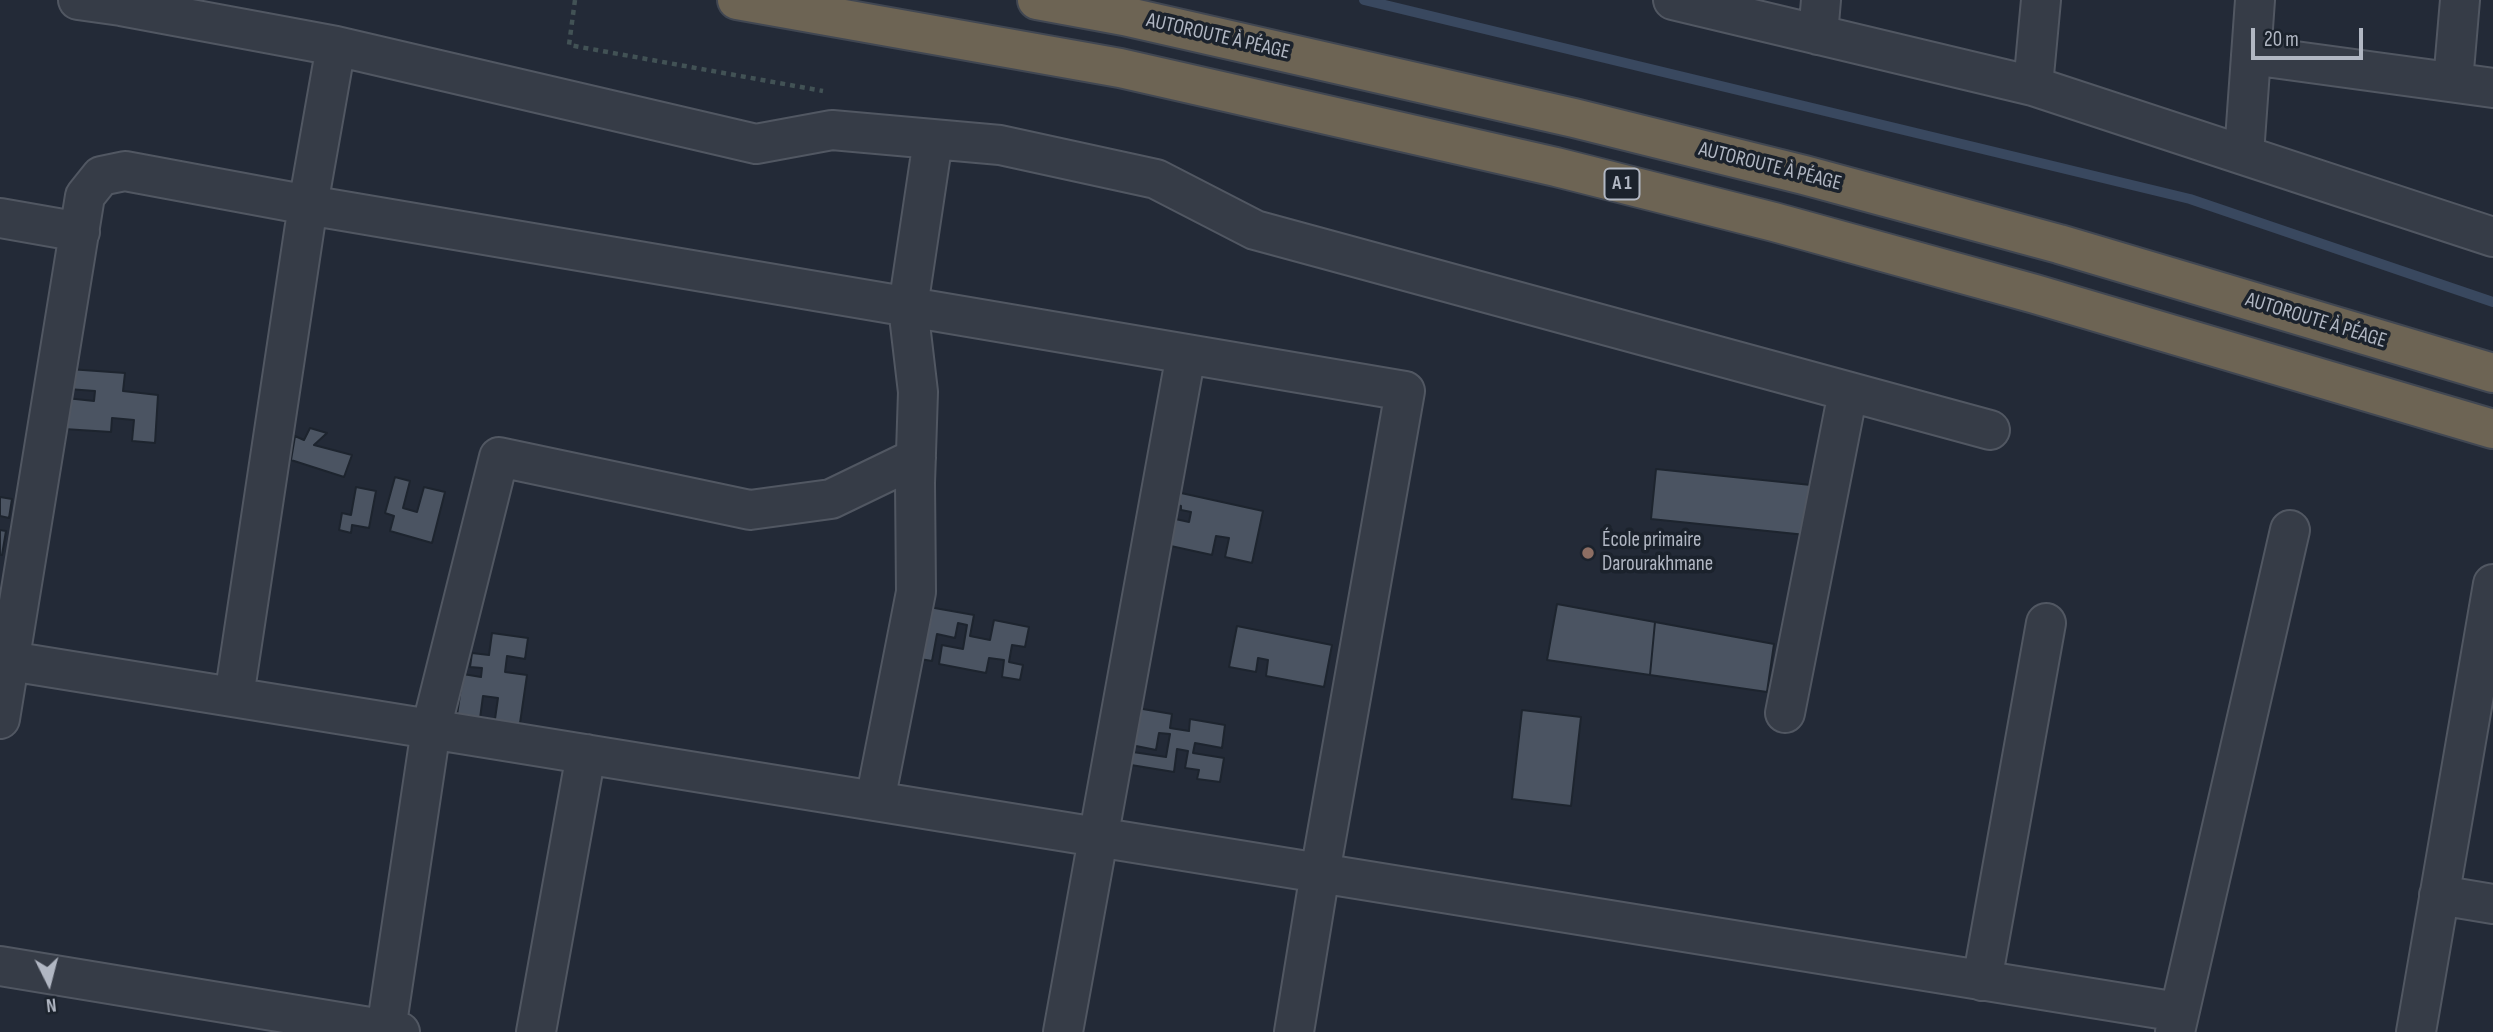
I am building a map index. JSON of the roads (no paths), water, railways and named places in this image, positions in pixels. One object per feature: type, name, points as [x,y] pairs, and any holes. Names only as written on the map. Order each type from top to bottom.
[{"type":"highway","name":"A 1","points":[[737,0],[1120,68],[1556,167],[1957,272],[2493,429]]},
{"type":"highway","name":"AUTOROUTE À PÉAGE","points":[[1037,0],[1138,19],[1574,118],[1804,175],[2059,244],[2493,373]]},
{"type":"street","points":[[78,0],[336,46],[756,144],[832,130],[1000,145],[1156,179],[1255,230],[1990,429]]},
{"type":"street","points":[[1673,0],[1819,17],[2493,237]]},
{"type":"street","points":[[2033,86],[2041,0]]},
{"type":"street","points":[[2244,154],[2255,0]]},
{"type":"street","points":[[2453,82],[2460,0]]},
{"type":"street","points":[[234,698],[308,205],[336,46]]},
{"type":"street","points":[[2251,55],[2493,88]]},
{"type":"street","points":[[875,802],[916,592],[918,392],[908,307],[933,140]]},
{"type":"street","points":[[0,719],[85,196],[102,176],[125,171],[308,205],[1405,391],[1294,1032]]},
{"type":"street","points":[[0,218],[80,232]]},
{"type":"street","points":[[1063,1032],[1186,354]]},
{"type":"street","points":[[1785,713],[1849,393]]},
{"type":"street","points":[[0,966],[316,1025],[393,1031],[431,729],[499,457],[750,510],[831,499],[916,458]]},
{"type":"street","points":[[10,661],[1982,981],[2177,1022],[2290,530]]},
{"type":"street","points":[[2416,1032],[2493,584]]},
{"type":"street","points":[[1982,981],[2046,623]]},
{"type":"street","points":[[536,1032],[586,754]]},
{"type":"street","points":[[2439,895],[2493,904]]},
{"type":"waterway","points":[[1364,0],[2190,199],[2493,302]]},
{"type":"place","name":"École primaire Darourakhmane","points":[[1588,553]]}]
